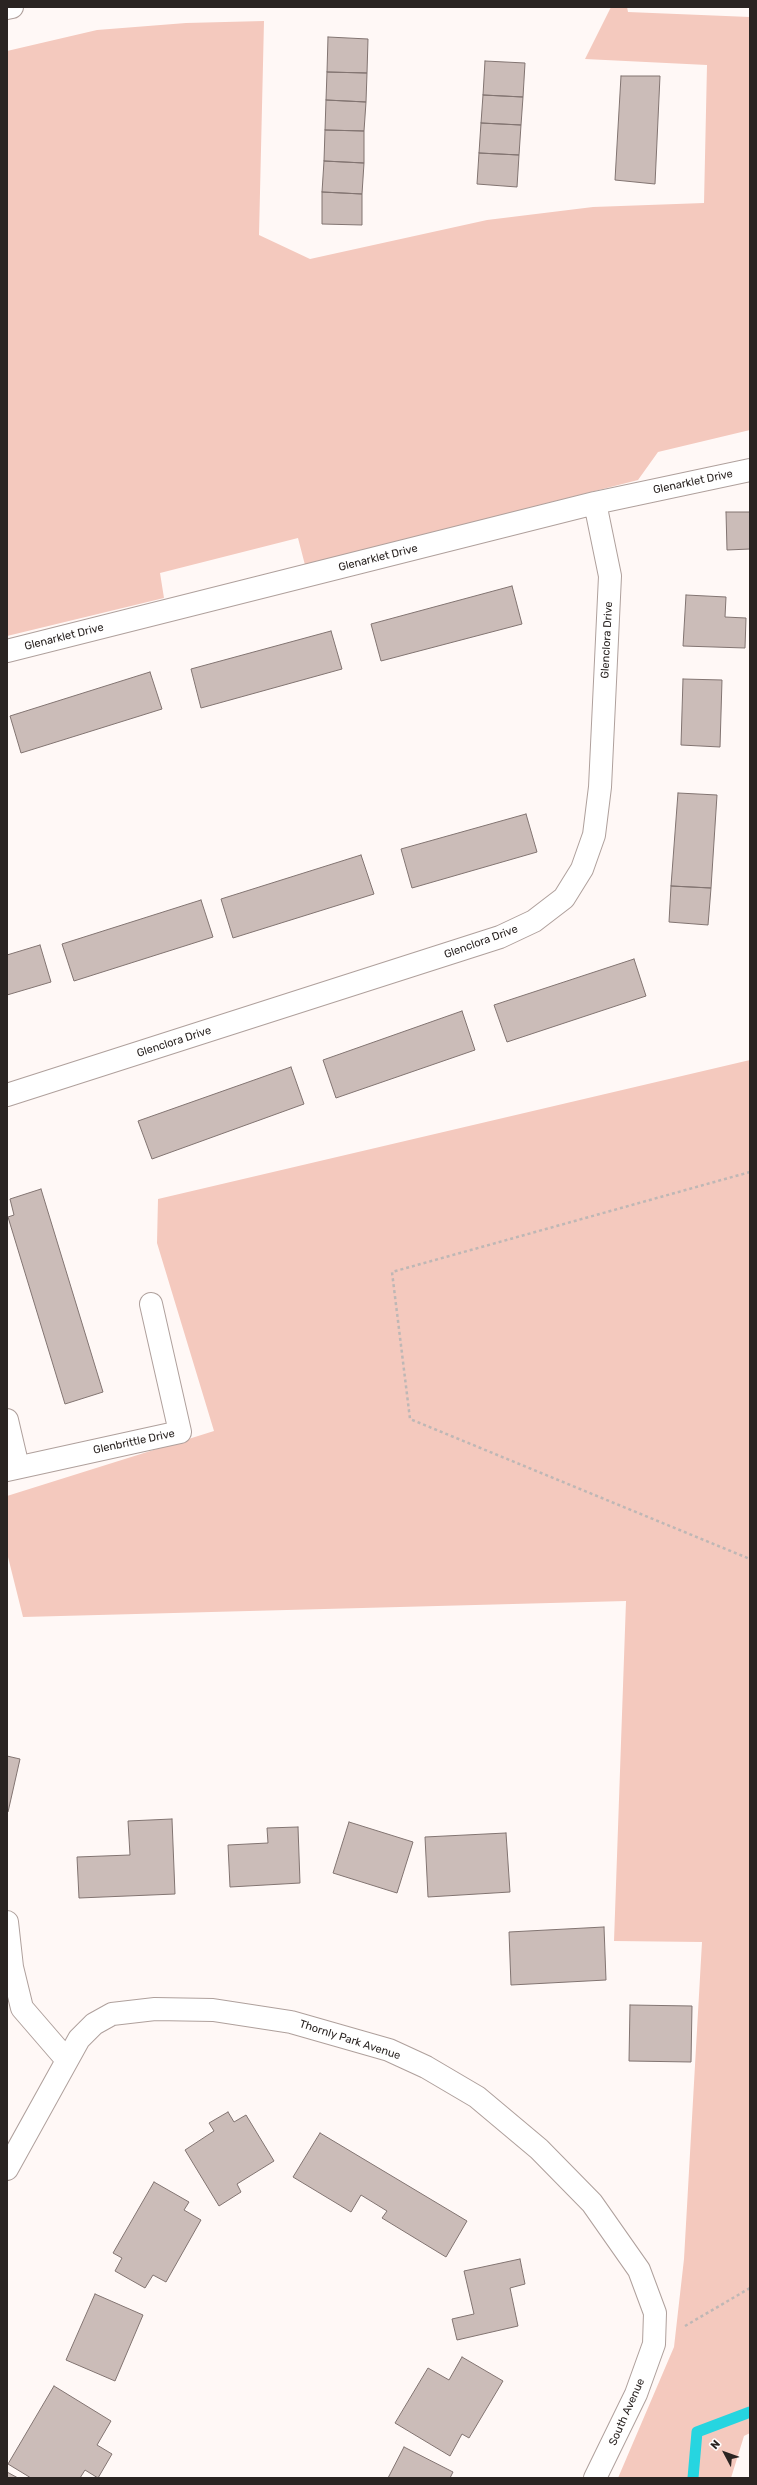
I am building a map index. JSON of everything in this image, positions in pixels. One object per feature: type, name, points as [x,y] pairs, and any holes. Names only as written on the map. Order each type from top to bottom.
[{"type":"street","points":[[7,8],[12,7]]},
{"type":"street","name":"Glenarklet Drive","points":[[7,651],[595,503],[750,470]]},
{"type":"street","name":"Glenclora Drive","points":[[7,1095],[500,938],[534,922],[564,898],[582,869],[594,835],[600,787],[610,576],[595,503]]},
{"type":"street","name":"Glenbrittle Drive","points":[[12,1468],[180,1432],[151,1304]]},
{"type":"street","points":[[7,1420],[12,1468]]},
{"type":"street","points":[[7,1922],[12,1967],[22,2008],[66,2059]]},
{"type":"street","name":"Thornly Park Avenue","points":[[7,2169],[66,2059],[79,2039],[94,2024],[112,2014],[155,2009],[213,2010],[291,2022],[337,2034],[389,2050],[426,2067],[477,2097],[539,2149],[592,2203],[639,2270],[655,2313],[654,2344]]},
{"type":"street","name":"South Avenue","points":[[595,2478],[636,2394],[654,2344]]},
{"type":"path","points":[[750,1172],[392,1272],[410,1419],[750,1559]]},
{"type":"path","points":[[654,2344],[750,2288]]},
{"type":"shaded area","points":[[611,7],[627,7],[628,12],[750,17],[750,430],[658,452],[638,480],[305,565],[298,538],[160,573],[164,598],[7,636],[7,51],[97,30],[186,23],[264,21],[259,235],[310,259],[487,220],[593,207],[704,203],[707,65],[585,59]]},
{"type":"shaded area","points":[[750,1060],[750,2433],[744,2436],[731,2478],[618,2478],[674,2347],[684,2259],[702,1942],[614,1941],[626,1601],[23,1617],[7,1553],[7,1496],[214,1431],[157,1243],[158,1199]]},
{"type":"building","points":[[328,37],[368,39],[367,73],[327,72]]},
{"type":"building","points":[[485,61],[525,63],[523,97],[483,95]]},
{"type":"building","points":[[327,72],[367,73],[366,102],[326,100]]},
{"type":"building","points":[[621,76],[660,76],[655,184],[615,180]]},
{"type":"building","points":[[483,95],[523,97],[521,125],[481,123]]},
{"type":"building","points":[[326,100],[366,102],[364,131],[325,130]]},
{"type":"building","points":[[481,123],[521,125],[519,155],[479,153]]},
{"type":"building","points":[[325,130],[364,131],[364,163],[324,161]]},
{"type":"building","points":[[479,153],[519,155],[517,187],[477,184]]},
{"type":"building","points":[[324,161],[364,163],[362,194],[322,192]]},
{"type":"building","points":[[322,192],[362,194],[362,225],[322,224]]},
{"type":"building","points":[[726,512],[750,512],[750,549],[727,550]]},
{"type":"building","points":[[512,586],[522,624],[381,661],[371,624]]},
{"type":"building","points":[[686,595],[726,597],[725,617],[746,618],[745,648],[683,646]]},
{"type":"building","points":[[331,631],[342,669],[201,708],[191,669]]},
{"type":"building","points":[[150,672],[162,709],[21,753],[10,716]]},
{"type":"building","points":[[683,679],[722,680],[720,747],[681,745]]},
{"type":"building","points":[[678,793],[717,795],[711,888],[671,886]]},
{"type":"building","points":[[526,814],[537,852],[412,888],[401,849]]},
{"type":"building","points":[[361,855],[374,894],[233,938],[221,899]]},
{"type":"building","points":[[671,886],[711,888],[708,925],[669,922]]},
{"type":"building","points":[[201,900],[213,937],[74,981],[62,944]]},
{"type":"building","points":[[40,945],[51,982],[7,995],[7,955]]},
{"type":"building","points":[[634,959],[646,996],[507,1042],[494,1005]]},
{"type":"building","points":[[462,1011],[475,1050],[336,1098],[323,1060]]},
{"type":"building","points":[[291,1067],[304,1104],[152,1159],[138,1121]]},
{"type":"building","points":[[41,1189],[103,1392],[65,1404],[8,1217],[14,1215],[10,1199]]},
{"type":"building","points":[[7,1756],[20,1759],[8,1812],[7,1812]]},
{"type":"building","points":[[172,1819],[175,1894],[79,1898],[77,1857],[130,1855],[128,1821]]},
{"type":"building","points":[[349,1822],[413,1842],[397,1893],[333,1873]]},
{"type":"building","points":[[298,1827],[300,1883],[230,1887],[228,1845],[268,1843],[267,1828]]},
{"type":"building","points":[[506,1833],[510,1892],[428,1897],[425,1837]]},
{"type":"building","points":[[604,1927],[606,1980],[511,1985],[509,1932]]},
{"type":"building","points":[[630,2005],[692,2006],[691,2062],[629,2061]]},
{"type":"building","points":[[228,2112],[234,2122],[246,2115],[274,2161],[237,2184],[241,2192],[219,2206],[185,2150],[214,2131],[209,2123]]},
{"type":"building","points":[[320,2133],[467,2221],[446,2257],[382,2218],[387,2211],[361,2195],[351,2212],[293,2177]]},
{"type":"building","points":[[154,2182],[189,2202],[184,2210],[201,2220],[166,2282],[153,2275],[145,2288],[115,2271],[122,2258],[113,2253]]},
{"type":"building","points":[[520,2259],[525,2284],[510,2288],[518,2326],[457,2340],[452,2319],[474,2314],[464,2271]]},
{"type":"building","points":[[95,2294],[143,2315],[115,2381],[66,2360]]},
{"type":"building","points":[[462,2357],[503,2381],[469,2438],[462,2434],[450,2456],[395,2423],[428,2368],[449,2380]]},
{"type":"building","points":[[54,2386],[111,2421],[97,2445],[112,2454],[98,2478],[85,2470],[80,2478],[31,2478],[8,2464]]},
{"type":"building","points":[[404,2447],[453,2472],[450,2478],[388,2478]]},
{"type":"building","points":[[7,2472],[18,2478],[7,2478]]},
{"type":"waterway","points":[[693,2478],[697,2432],[750,2412]]}]
